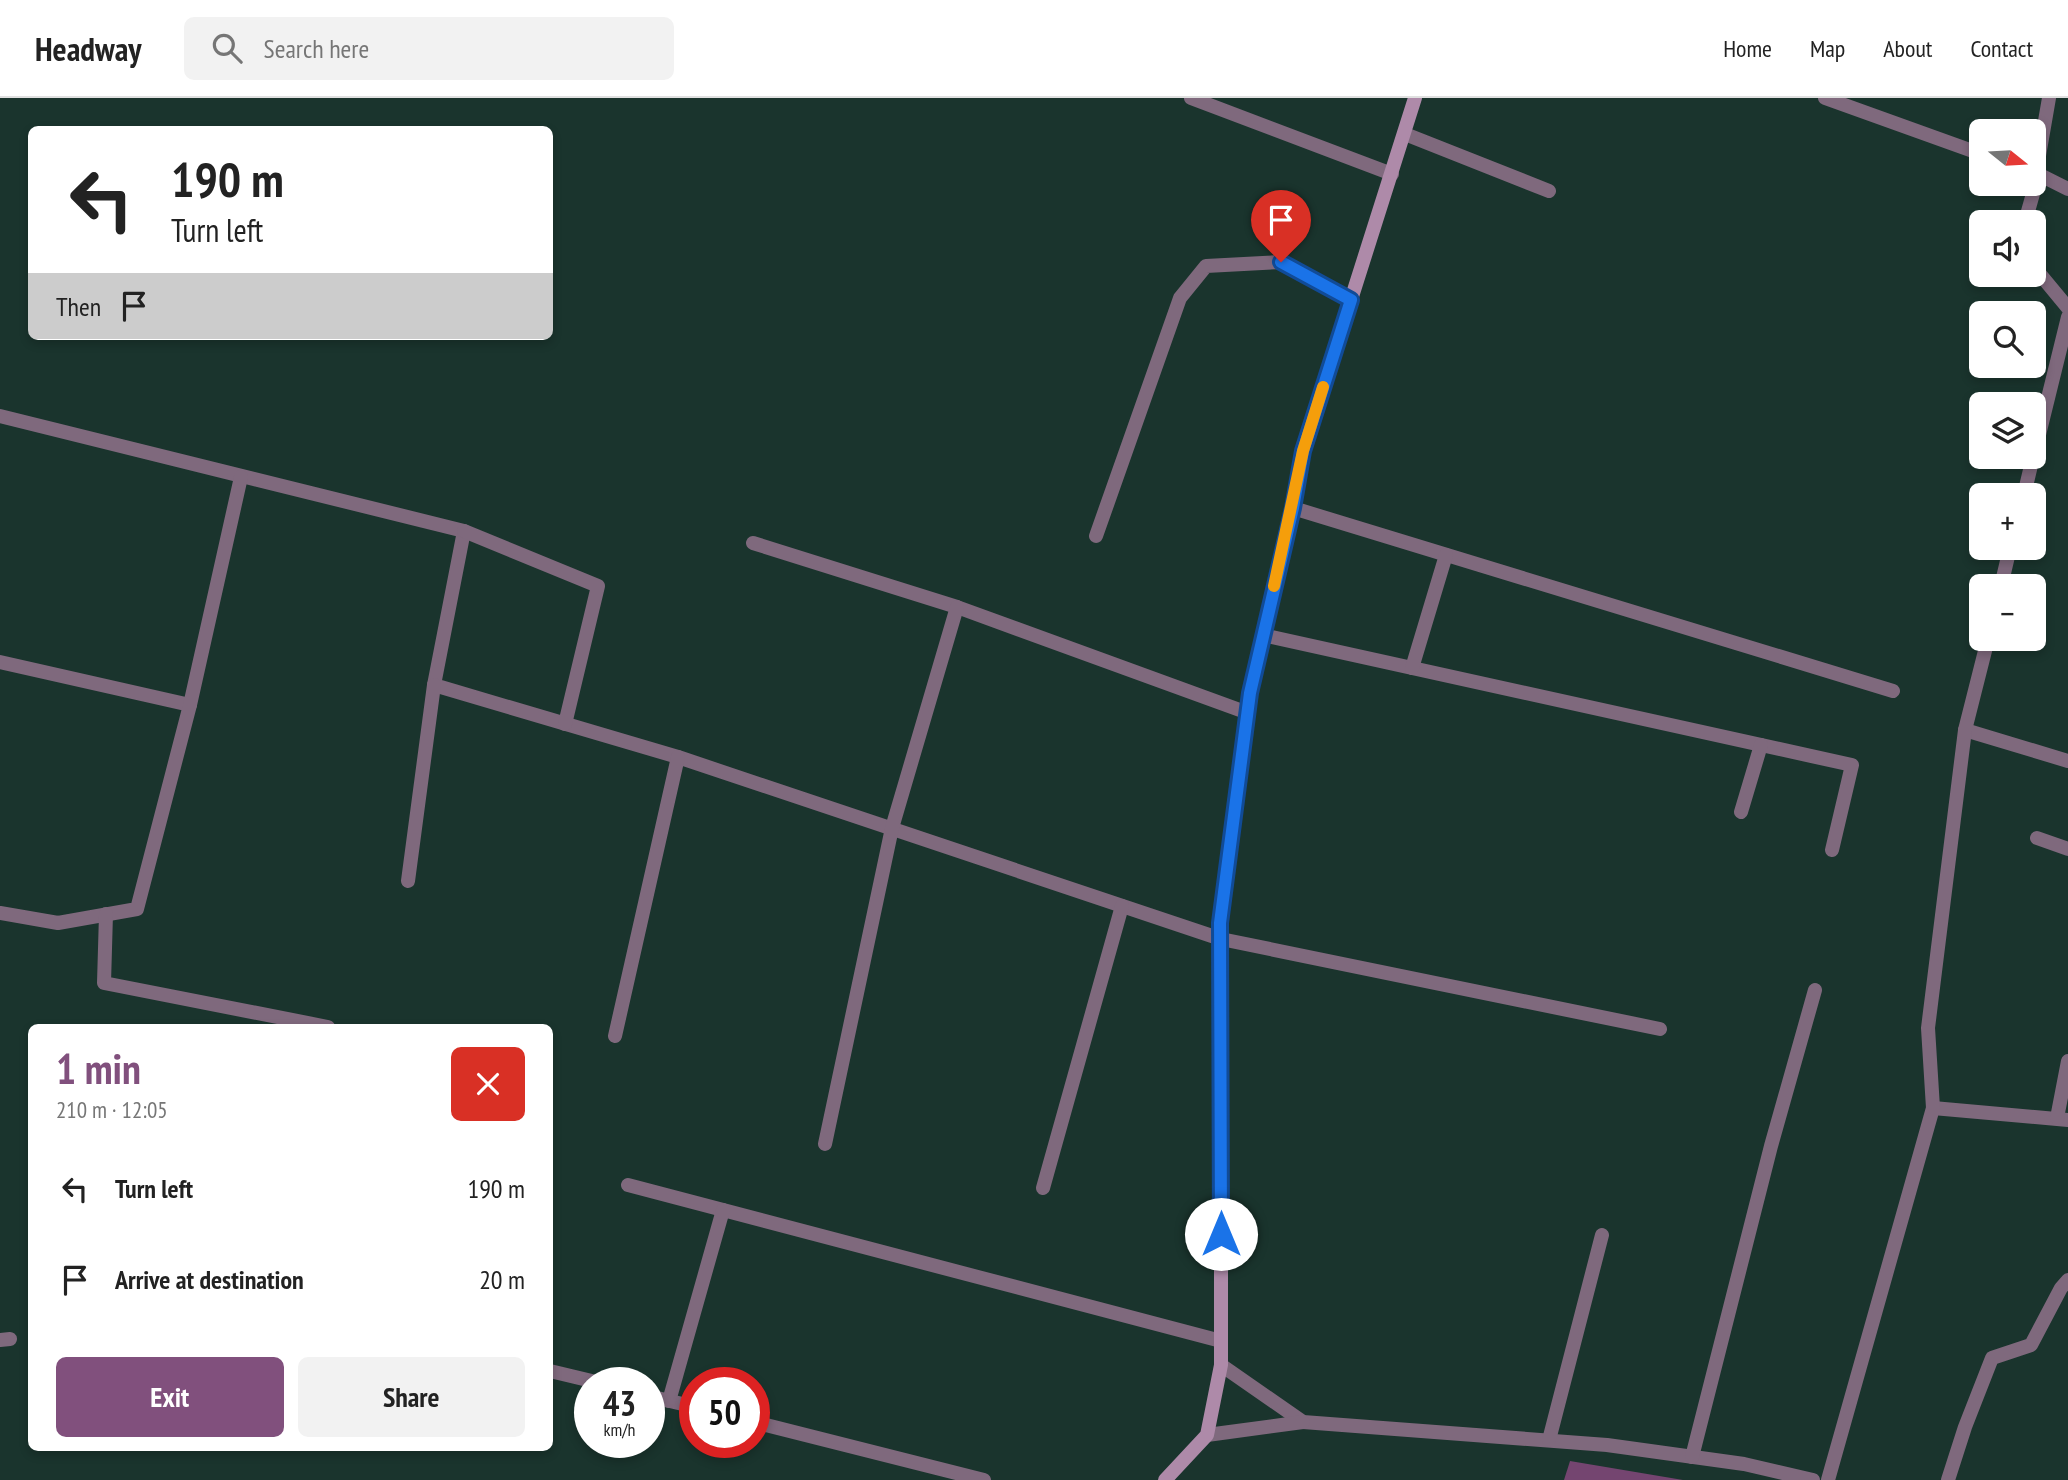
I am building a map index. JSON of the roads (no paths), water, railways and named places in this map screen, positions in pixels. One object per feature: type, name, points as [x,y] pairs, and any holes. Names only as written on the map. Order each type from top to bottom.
[{"type":"main road","points":[[1165,1480],[1207,1435],[1221,1365],[1220,923],[1248,713],[1303,451],[1415,98]]},
{"type":"street","points":[[1191,98],[1392,174]]},
{"type":"street","points":[[1825,98],[1969,150]]},
{"type":"street","points":[[2045,119],[2049,98]]},
{"type":"street","points":[[1405,134],[1549,191]]},
{"type":"street","points":[[2046,179],[2068,189]]},
{"type":"street","points":[[1096,536],[1180,298],[1206,266],[1281,262],[1351,300]]},
{"type":"street","points":[[2046,282],[2068,307]]},
{"type":"street","points":[[2046,404],[2068,317]]},
{"type":"street","points":[[0,416],[464,531],[598,586],[565,724]]},
{"type":"street","points":[[0,913],[58,923],[137,909],[190,705],[241,477]]},
{"type":"street","points":[[1293,508],[1893,691]]},
{"type":"street","points":[[408,881],[434,685],[464,531]]},
{"type":"street","points":[[753,543],[957,607],[1248,713]]},
{"type":"street","points":[[1412,668],[1446,555]]},
{"type":"street","points":[[825,1144],[892,828],[957,607]]},
{"type":"street","points":[[1263,635],[1852,765],[1832,850]]},
{"type":"street","points":[[1828,1480],[1933,1108],[1928,1028],[1965,730],[1985,651]]},
{"type":"street","points":[[0,662],[190,705]]},
{"type":"street","points":[[434,685],[678,757],[1220,939],[1660,1029]]},
{"type":"street","points":[[1965,730],[2068,761]]},
{"type":"street","points":[[1741,811],[1761,745]]},
{"type":"street","points":[[615,1035],[678,757]]},
{"type":"street","points":[[2037,838],[2068,849]]},
{"type":"street","points":[[1043,1188],[1122,906]]},
{"type":"street","points":[[106,914],[104,983],[313,1024]]},
{"type":"street","points":[[1692,1457],[1771,1146],[1815,990]]},
{"type":"street","points":[[1933,1108],[2063,1119],[2068,1061]]},
{"type":"street","points":[[628,1185],[1221,1341]]},
{"type":"street","points":[[669,1401],[723,1210]]},
{"type":"street","points":[[1549,1440],[1602,1235]]},
{"type":"street","points":[[1948,1480],[1992,1358],[2031,1345],[2061,1288],[2068,1280]]},
{"type":"street","points":[[1221,1365],[1303,1422]]},
{"type":"street","points":[[553,1372],[574,1377]]},
{"type":"street","points":[[665,1400],[679,1403]]},
{"type":"street","points":[[1207,1435],[1303,1422],[1549,1440],[1607,1445],[1744,1464],[1813,1480]]},
{"type":"street","points":[[770,1426],[984,1480]]}]
